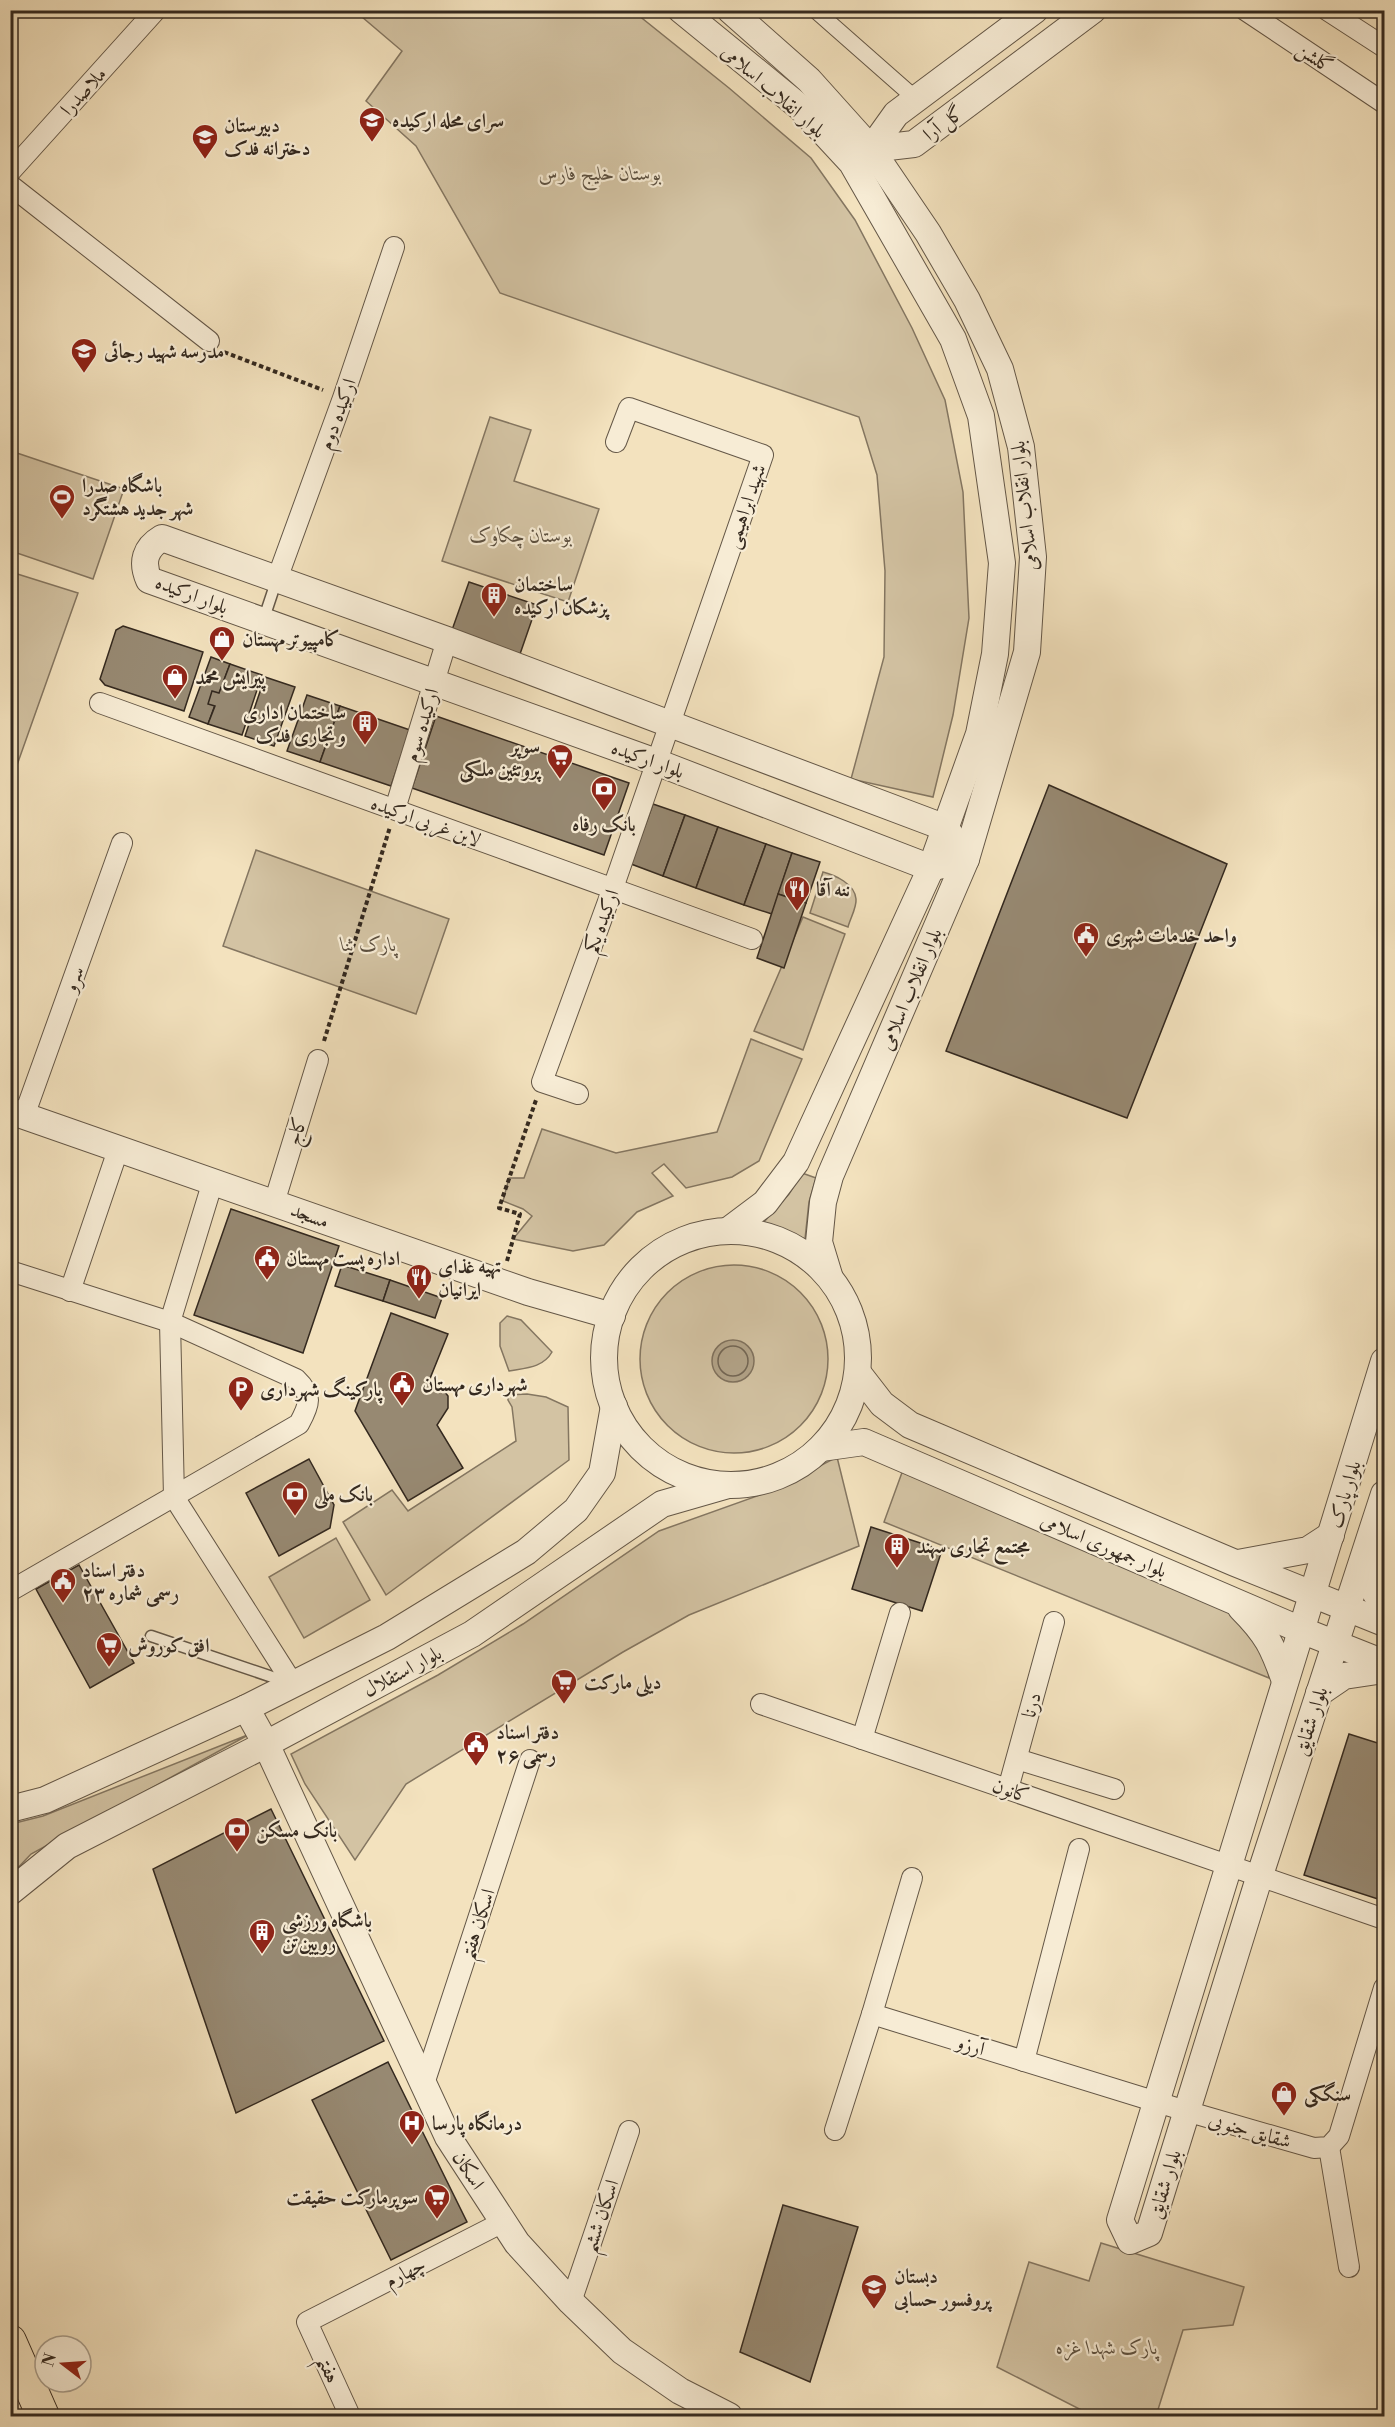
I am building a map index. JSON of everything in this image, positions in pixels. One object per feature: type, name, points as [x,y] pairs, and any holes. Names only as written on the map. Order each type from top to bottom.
[{"type":"main road","points":[[10,2341],[37,2408]]},
{"type":"street","name":"ملاصدرا","points":[[10,172],[156,10]]},
{"type":"street","name":"بلوار انقلاب اسلامی","points":[[681,10],[861,156],[953,339],[981,416],[1002,563],[995,654],[979,734],[931,868],[796,1162],[765,1203],[729,1230]]},
{"type":"street","name":"بلوار انقلاب اسلامی","points":[[730,10],[809,80],[861,156],[928,232],[967,300],[1000,369],[1021,447],[1033,556],[1027,652],[966,859],[830,1176],[823,1202],[819,1242],[828,1275]]},
{"type":"street","points":[[815,10],[916,99]]},
{"type":"street","name":"گل آرا","points":[[861,156],[896,114],[1035,10]]},
{"type":"street","name":"گل آرا","points":[[861,156],[914,144],[1094,10]]},
{"type":"street","name":"گلشن","points":[[1245,10],[1384,103]]},
{"type":"street","points":[[1327,10],[1384,47]]},
{"type":"street","points":[[10,185],[209,341]]},
{"type":"street","name":"ارکیده دوم","points":[[277,579],[343,398],[394,247]]},
{"type":"street","name":"شهید ابراهیمی","points":[[616,442],[629,408],[762,455],[670,723]]},
{"type":"street","name":"بلوار ارکیده","points":[[931,868],[656,762],[149,580],[144,569],[146,555],[151,544],[162,538],[447,640],[946,828]]},
{"type":"street","name":"ارکیده سوم","points":[[395,810],[447,640]]},
{"type":"street","name":"لاین غربی ارکیده","points":[[100,703],[752,939]]},
{"type":"street","name":"ارکیده یکم","points":[[542,1082],[670,723]]},
{"type":"street","points":[[931,868],[966,859],[946,828]]},
{"type":"street","name":"سرو","points":[[17,1113],[122,843]]},
{"type":"street","name":"کاج","points":[[274,1203],[318,1060]]},
{"type":"street","points":[[542,1082],[578,1094]]},
{"type":"street","name":"مسجد","points":[[17,1113],[501,1282],[612,1316]]},
{"type":"street","points":[[70,1291],[118,1147]]},
{"type":"street","points":[[213,1180],[170,1322],[174,1497],[293,1684]]},
{"type":"street","points":[[729,1230],[757,1233],[784,1242],[808,1256],[828,1275],[843,1297],[854,1322],[858,1347],[858,1373],[846,1414],[821,1448],[801,1464],[779,1476],[754,1484],[728,1485],[699,1481],[672,1471],[641,1447],[628,1432],[614,1406],[606,1377],[605,1346],[612,1316],[625,1288],[645,1264],[670,1246],[699,1235],[729,1230]]},
{"type":"street","points":[[10,1271],[170,1322],[296,1379],[306,1388],[309,1401],[299,1424],[10,1591]]},
{"type":"street","name":"بلوار پارک","points":[[1301,1630],[1384,1361]]},
{"type":"street","name":"بلوار جمهوری اسلامی","points":[[858,1373],[882,1404],[910,1425],[1235,1563],[1312,1592],[1384,1623]]},
{"type":"street","name":"بلوار استقلال","points":[[10,1809],[45,1800],[246,1708],[387,1637],[526,1552],[576,1510],[602,1473],[614,1406]]},
{"type":"street","name":"بلوار جمهوری اسلامی","points":[[821,1448],[864,1442],[1301,1630],[1384,1663]]},
{"type":"street","name":"بلوار استقلال","points":[[10,1892],[67,1846],[266,1744],[472,1634],[662,1504],[728,1485]]},
{"type":"street","name":"بلوار پارک","points":[[1336,1642],[1384,1494]]},
{"type":"street","points":[[1235,1563],[1308,1550],[1331,1535]]},
{"type":"street","points":[[1365,1551],[1370,1584],[1384,1606]]},
{"type":"street","points":[[1234,1601],[1262,1628],[1275,1652],[1286,1681]]},
{"type":"street","points":[[862,1739],[900,1613]]},
{"type":"street","name":"درنا","points":[[1008,1789],[1054,1622]]},
{"type":"street","name":"بلوار شقایق","points":[[1301,1630],[1231,1865],[1120,2220],[1130,2241],[1149,2233],[1260,1875],[1336,1642]]},
{"type":"street","points":[[1319,1693],[1344,1676],[1384,1670]]},
{"type":"street","name":"کانون","points":[[761,1704],[1260,1875]]},
{"type":"street","name":"اسکان","points":[[246,1708],[266,1744],[448,2137],[517,2243],[571,2302],[622,2351],[680,2391],[729,2416]]},
{"type":"street","points":[[1017,1759],[1114,1789]]},
{"type":"street","name":"اسکان هفتم","points":[[423,2087],[530,1760]]},
{"type":"street","points":[[1024,2061],[1080,1849]]},
{"type":"street","points":[[1260,1875],[1384,1918]]},
{"type":"street","points":[[835,2130],[912,1878]]},
{"type":"street","points":[[1349,2267],[1321,2147],[1339,2136],[1384,1988]]},
{"type":"street","name":"آرزو","points":[[872,2014],[1186,2111]]},
{"type":"street","name":"شقایق جنوبی","points":[[1186,2111],[1321,2147]]},
{"type":"street","name":"اسکان ششم","points":[[571,2302],[629,2131]]},
{"type":"street","name":"چهارم","points":[[307,2322],[503,2222]]},
{"type":"street","name":"هفتم","points":[[307,2322],[350,2416]]},
{"type":"lane","points":[[263,621],[277,579]]},
{"type":"lane","points":[[151,1636],[293,1684]]},
{"type":"path","points":[[209,341],[229,355],[343,398]]},
{"type":"path","points":[[318,1060],[395,810]]},
{"type":"path","points":[[501,1282],[520,1214],[499,1208],[542,1082]]},
{"type":"green space","name":"بوستان خلیج فارس","points":[[355,11],[633,11],[811,158],[855,220],[912,328],[945,400],[963,492],[969,618],[953,715],[933,797],[851,779],[884,657],[885,571],[877,475],[859,417],[500,293],[416,146],[366,101],[402,51]]},
{"type":"green space","name":"بوستان چکاوک","points":[[490,417],[531,430],[514,481],[599,509],[568,602],[442,561]]},
{"type":"green space","name":"باشگاه صدرا شهر جدید هشتگرد","points":[[11,451],[124,489],[93,579],[11,551]]},
{"type":"green space","points":[[10,572],[78,593],[11,782]]},
{"type":"green space","name":"پارک ثنا","points":[[256,850],[449,919],[416,1014],[223,946]]},
{"type":"green space","points":[[823,872],[844,881],[855,894],[855,906],[848,927],[810,913]]},
{"type":"green space","points":[[803,917],[845,934],[803,1050],[754,1031]]},
{"type":"green space","points":[[751,1039],[802,1059],[759,1161],[732,1177],[686,1188],[664,1164],[652,1173],[673,1196],[637,1212],[604,1245],[573,1251],[513,1239],[532,1216],[523,1209],[503,1201],[509,1178],[524,1178],[542,1129],[616,1153],[717,1132]]},
{"type":"green space","points":[[802,1173],[816,1178],[809,1202],[805,1239],[763,1223],[789,1194]]},
{"type":"green space","points":[[734,1265],[761,1269],[778,1276],[800,1293],[817,1315],[824,1332],[828,1359],[824,1386],[817,1403],[800,1425],[778,1442],[761,1449],[734,1453],[707,1449],[690,1442],[668,1425],[651,1403],[644,1386],[640,1359],[644,1332],[651,1315],[668,1293],[690,1276],[707,1269]]},
{"type":"green space","points":[[507,1316],[521,1320],[552,1352],[544,1361],[509,1371],[500,1346],[500,1323]]},
{"type":"green space","points":[[527,1394],[546,1397],[568,1407],[569,1460],[386,1595],[343,1522],[392,1490],[408,1511],[516,1441],[512,1407],[508,1395]]},
{"type":"green space","points":[[837,1457],[859,1546],[689,1615],[623,1652],[406,1784],[355,1860],[305,1784],[291,1754],[438,1675],[523,1624],[659,1531],[771,1491]]},
{"type":"green space","points":[[904,1467],[1233,1612],[1265,1652],[1269,1678],[884,1522]]},
{"type":"green space","points":[[336,1538],[370,1600],[304,1638],[269,1577]]},
{"type":"green space","points":[[250,1734],[31,1854],[11,1875],[11,1824],[43,1816]]},
{"type":"green space","name":"پارک شهدا غزه","points":[[1101,2243],[1244,2287],[1233,2325],[1183,2330],[1156,2416],[1093,2416],[997,2367],[1029,2262],[1089,2281]]},
{"type":"water","points":[[733,1340],[741,1341],[748,1346],[753,1353],[753,1369],[748,1376],[741,1381],[733,1382],[725,1381],[718,1376],[713,1369],[712,1361],[713,1353],[718,1346],[725,1341]]},
{"type":"building","name":"ساختمان پزشکان ارکیده","points":[[469,582],[537,605],[520,654],[452,630]]},
{"type":"building","points":[[123,626],[203,652],[184,711],[105,685],[100,679],[116,630]]},
{"type":"building","points":[[211,657],[230,664],[208,724],[189,717]]},
{"type":"building","points":[[230,664],[262,675],[242,735],[208,724],[215,706],[208,704],[212,691],[219,693]]},
{"type":"building","points":[[265,677],[295,687],[274,746],[245,736]]},
{"type":"building","points":[[307,695],[340,706],[320,762],[287,751]]},
{"type":"building","name":"ساختمان اداری و تجاری فدک","points":[[340,706],[410,730],[391,786],[320,762]]},
{"type":"building","points":[[436,716],[629,783],[604,855],[412,788]]},
{"type":"building","name":"واحد خدمات شهری","points":[[1049,785],[1227,864],[1127,1118],[946,1051]]},
{"type":"building","points":[[653,804],[685,815],[663,876],[631,864]]},
{"type":"building","points":[[685,815],[718,827],[696,888],[663,876]]},
{"type":"building","points":[[718,827],[766,844],[744,905],[696,888]]},
{"type":"building","points":[[766,844],[792,853],[772,914],[744,905]]},
{"type":"building","points":[[792,853],[820,862],[806,903],[778,894]]},
{"type":"building","points":[[778,894],[806,903],[784,968],[757,958]]},
{"type":"building","name":"اداره پست مهستان","points":[[231,1209],[339,1246],[303,1353],[194,1315]]},
{"type":"building","points":[[342,1265],[390,1280],[383,1301],[335,1286]]},
{"type":"building","points":[[390,1280],[442,1298],[435,1318],[383,1301]]},
{"type":"building","name":"شهرداری مهستان","points":[[391,1313],[448,1334],[429,1381],[441,1387],[448,1396],[448,1408],[437,1425],[463,1468],[408,1501],[355,1411]]},
{"type":"building","name":"بانک ملی","points":[[309,1459],[334,1505],[330,1528],[279,1556],[246,1493]]},
{"type":"building","name":"مجتمع تجاری سهند","points":[[871,1527],[942,1550],[922,1611],[852,1589]]},
{"type":"building","points":[[79,1565],[134,1663],[90,1688],[36,1589]]},
{"type":"building","points":[[1349,1734],[1384,1745],[1384,1901],[1304,1875]]},
{"type":"building","name":"باشگاه ورزشی رویین‌تن","points":[[271,1809],[384,2041],[236,2113],[153,1869]]},
{"type":"building","points":[[388,2062],[467,2222],[391,2260],[312,2100]]},
{"type":"building","points":[[783,2205],[858,2227],[810,2382],[740,2352]]},
{"type":"place","name":"سرای محله ارکیده","points":[[372,143]]},
{"type":"place","name":"دبیرستان دخترانه فدک","points":[[205,160]]},
{"type":"place","name":"مدرسه شهید رجائی","points":[[84,374]]},
{"type":"place","name":"باشگاه صدرا شهر جدید هشتگرد","points":[[62,520]]},
{"type":"place","name":"ساختمان پزشکان ارکیده","points":[[494,618]]},
{"type":"place","name":"کامپیوتر مهستان","points":[[222,662]]},
{"type":"place","name":"پیرایش محمد","points":[[175,700]]},
{"type":"place","name":"ساختمان اداری و تجاری فدک","points":[[365,746]]},
{"type":"place","name":"سوپر پروتئین ملکی","points":[[560,780]]},
{"type":"place","name":"بانک رفاه","points":[[604,812]]},
{"type":"place","name":"ننه آقا","points":[[797,912]]},
{"type":"place","name":"واحد خدمات شهری","points":[[1086,958]]},
{"type":"place","name":"اداره پست مهستان","points":[[267,1281]]},
{"type":"place","name":"تهیه غذای ایرانیان","points":[[419,1300]]},
{"type":"place","name":"شهرداری مهستان","points":[[402,1407]]},
{"type":"place","name":"پارکینگ شهرداری","points":[[241,1412]]},
{"type":"place","name":"بانک ملی","points":[[295,1517]]},
{"type":"place","name":"مجتمع تجاری سهند","points":[[897,1569]]},
{"type":"place","name":"دفتر اسناد رسمی شماره ۲۳","points":[[63,1604]]},
{"type":"place","name":"افق کوروش","points":[[109,1668]]},
{"type":"place","name":"دیلی مارکت","points":[[564,1705]]},
{"type":"place","name":"دفتر اسناد رسمی ۲۶","points":[[476,1767]]},
{"type":"place","name":"بانک مسکن","points":[[237,1853]]},
{"type":"place","name":"باشگاه ورزشی رویین‌تن","points":[[262,1955]]},
{"type":"place","name":"سنگکی","points":[[1284,2117]]},
{"type":"place","name":"درمانگاه پارسا","points":[[412,2146]]},
{"type":"place","name":"سوپرمارکت حقیقت","points":[[437,2220]]},
{"type":"place","name":"دبستان پروفسور حسابی","points":[[874,2310]]}]
